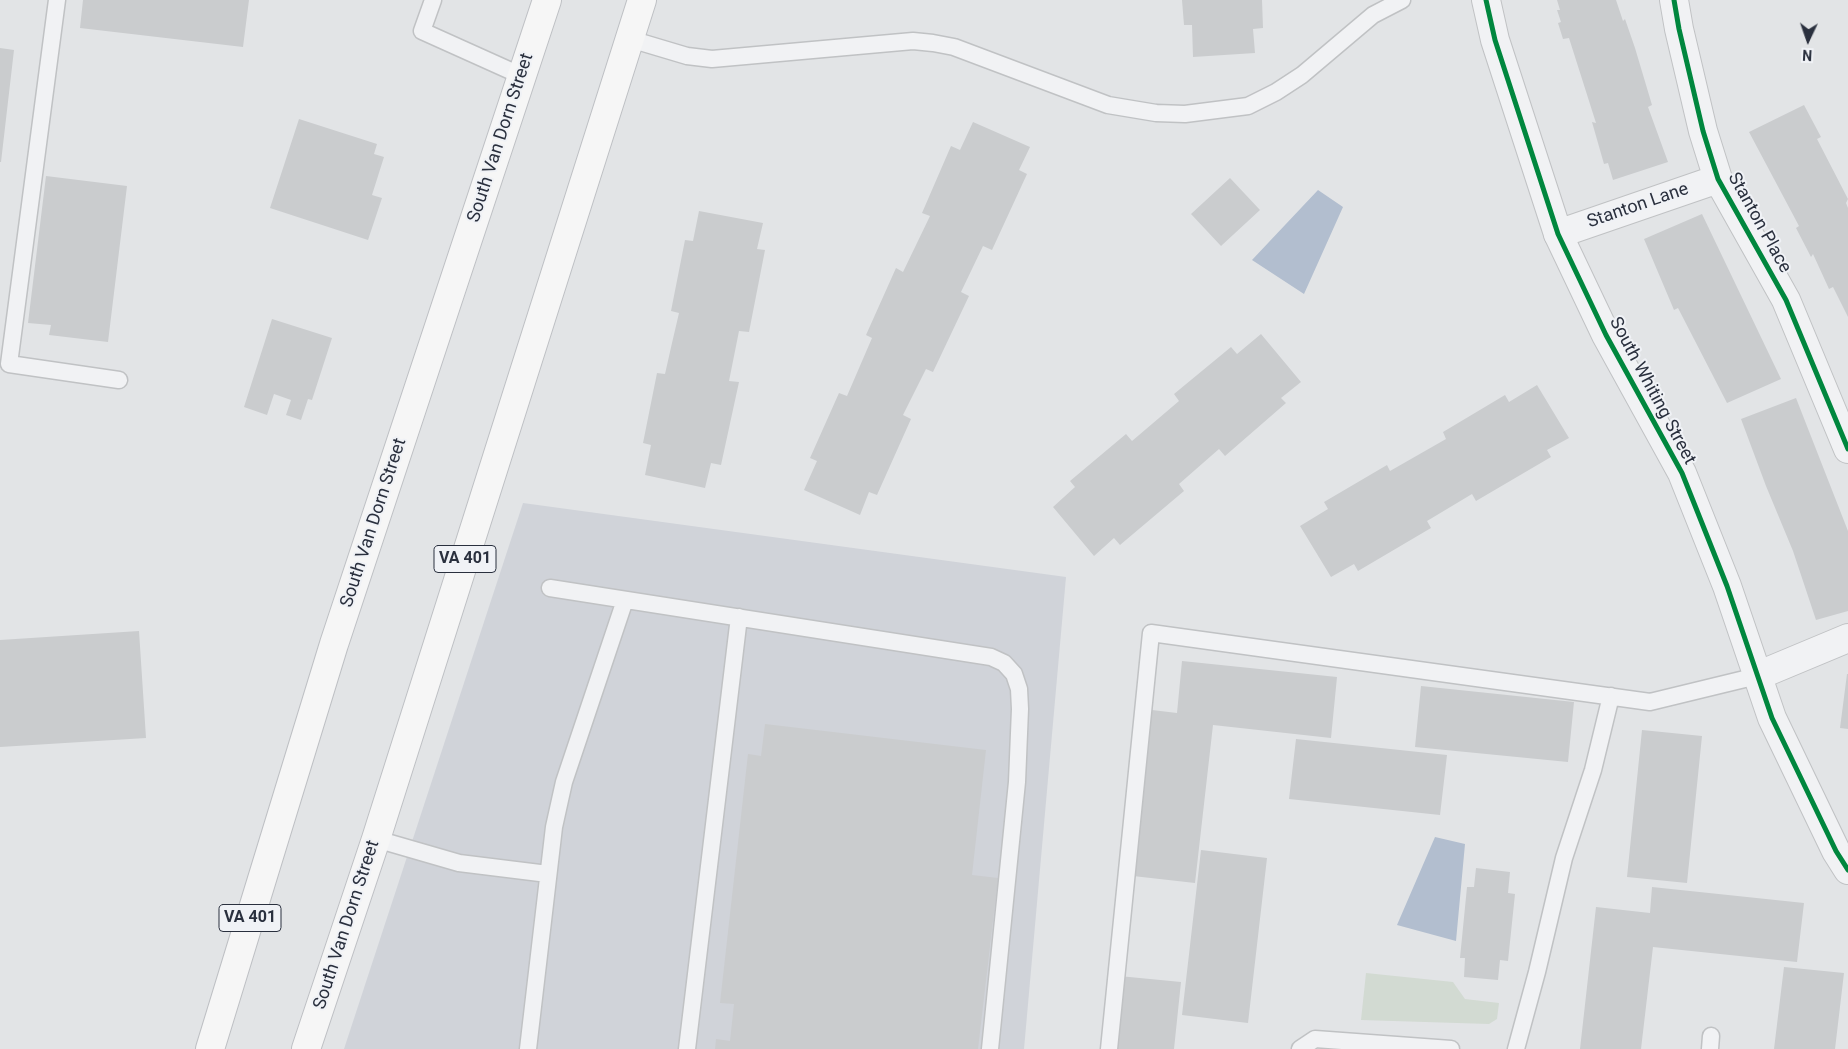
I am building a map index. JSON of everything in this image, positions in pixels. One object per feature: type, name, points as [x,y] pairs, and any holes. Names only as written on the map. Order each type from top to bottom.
[{"type":"main road","name":"South Van Dorn Street","points":[[210,1049],[334,644],[547,0]]},
{"type":"main road","name":"South Van Dorn Street","points":[[306,1049],[376,838],[642,0]]},
{"type":"street","name":"South Whiting Street","points":[[1486,0],[1495,40],[1558,234],[1606,335],[1682,472],[1727,586],[1772,718],[1836,851],[1848,870]]},
{"type":"street","name":"Stanton Place","points":[[1674,0],[1701,121],[1718,179],[1786,300],[1848,449]]},
{"type":"street","name":"Stanton Lane","points":[[1558,234],[1718,179]]},
{"type":"street","points":[[1757,676],[1848,638]]},
{"type":"lane","points":[[57,0],[9,364],[119,380]]},
{"type":"lane","points":[[433,0],[422,31],[522,76]]},
{"type":"lane","points":[[630,39],[687,56],[712,59],[914,41],[933,43],[954,47],[1108,105],[1156,113],[1185,114],[1248,106],[1276,92],[1302,75],[1373,15],[1402,0]]},
{"type":"lane","points":[[550,588],[991,656],[1004,662],[1014,674],[1019,689],[1020,709],[1017,782],[990,1049]]},
{"type":"lane","points":[[528,1049],[554,827],[569,763],[625,600]]},
{"type":"lane","points":[[687,1049],[739,618]]},
{"type":"lane","points":[[1108,1049],[1151,633],[1650,702],[1757,676]]},
{"type":"lane","points":[[1516,1049],[1537,972],[1564,858],[1593,770],[1611,696]]},
{"type":"lane","points":[[376,838],[459,863],[548,874]]},
{"type":"lane","points":[[1300,1049],[1315,1039],[1451,1049]]},
{"type":"shaded area","points":[[523,503],[1066,577],[1024,1049],[344,1049]]},
{"type":"shaded area","points":[[1366,973],[1453,982],[1465,999],[1499,1003],[1497,1019],[1489,1024],[1361,1020]]},
{"type":"water","points":[[1318,190],[1343,207],[1304,294],[1252,260]]},
{"type":"water","points":[[1435,837],[1465,844],[1456,941],[1397,925]]},
{"type":"building","points":[[83,0],[249,0],[243,47],[80,28]]},
{"type":"building","points":[[1182,0],[1262,0],[1263,28],[1253,29],[1255,53],[1193,57],[1192,25],[1184,25]]},
{"type":"building","points":[[1557,0],[1616,0],[1635,48],[1652,105],[1648,107],[1668,162],[1613,180],[1608,163],[1604,164],[1592,122],[1596,123],[1569,38],[1563,39],[1558,23],[1561,22],[1557,10],[1560,10]]},
{"type":"building","points":[[0,48],[14,50],[1,162],[0,162]]},
{"type":"building","points":[[1804,105],[1821,137],[1817,139],[1848,199],[1846,203],[1848,208],[1848,317],[1833,287],[1829,289],[1813,254],[1811,257],[1796,228],[1799,226],[1749,132]]},
{"type":"building","points":[[299,119],[377,144],[374,154],[384,157],[372,195],[382,198],[368,240],[270,208]]},
{"type":"building","points":[[973,122],[1030,147],[1019,170],[1027,174],[992,250],[983,246],[961,292],[969,296],[933,372],[926,369],[903,415],[911,419],[877,495],[869,492],[860,515],[804,490],[817,461],[810,458],[839,393],[847,396],[872,338],[866,335],[896,268],[903,272],[930,216],[922,213],[951,146],[960,150]]},
{"type":"building","points":[[46,176],[127,186],[108,342],[49,335],[51,325],[28,323]]},
{"type":"building","points":[[1230,178],[1260,210],[1221,246],[1191,214]]},
{"type":"building","points":[[699,211],[763,223],[757,249],[765,250],[749,332],[739,331],[729,381],[739,382],[721,465],[711,463],[705,488],[645,475],[651,445],[643,443],[657,373],[665,374],[679,313],[671,311],[685,240],[693,241]]},
{"type":"building","points":[[1702,214],[1781,379],[1727,403],[1678,308],[1674,310],[1644,239]]},
{"type":"building","points":[[272,319],[332,338],[312,400],[308,399],[301,420],[286,415],[291,400],[274,394],[267,415],[244,407]]},
{"type":"building","points":[[1261,334],[1301,382],[1281,398],[1286,403],[1225,456],[1219,449],[1179,484],[1184,491],[1120,545],[1114,538],[1094,556],[1053,507],[1075,487],[1070,481],[1126,434],[1132,441],[1179,401],[1174,394],[1231,347],[1237,354]]},
{"type":"building","points":[[1537,385],[1569,438],[1547,450],[1551,457],[1476,501],[1472,494],[1427,521],[1431,528],[1358,571],[1354,564],[1331,577],[1300,526],[1328,509],[1324,502],[1387,465],[1390,471],[1446,439],[1443,432],[1505,395],[1509,402]]},
{"type":"building","points":[[1796,398],[1848,531],[1848,611],[1816,620],[1793,551],[1741,419]]},
{"type":"building","points":[[139,631],[146,738],[0,747],[0,640]]},
{"type":"building","points":[[1182,661],[1337,677],[1331,738],[1213,725],[1195,883],[1133,876],[1152,710],[1177,713]]},
{"type":"building","points":[[1848,674],[1848,729],[1840,728]]},
{"type":"building","points":[[1421,686],[1574,702],[1568,762],[1415,747]]},
{"type":"building","points":[[765,724],[986,750],[972,875],[998,878],[978,1049],[715,1049],[716,1039],[730,1041],[734,1004],[720,1003],[748,754],[761,756]]},
{"type":"building","points":[[1642,730],[1702,736],[1687,883],[1627,877]]},
{"type":"building","points":[[1296,739],[1447,755],[1440,815],[1289,799]]},
{"type":"building","points":[[1201,850],[1267,858],[1248,1023],[1182,1015]]},
{"type":"building","points":[[1476,868],[1510,872],[1508,893],[1515,894],[1508,961],[1500,960],[1498,980],[1464,977],[1465,958],[1460,958],[1467,887],[1474,887]]},
{"type":"building","points":[[1652,887],[1804,903],[1797,962],[1653,947],[1641,1049],[1580,1049],[1596,907],[1650,913]]},
{"type":"building","points":[[1784,967],[1844,973],[1835,1049],[1774,1049]]},
{"type":"building","points":[[1119,976],[1181,982],[1174,1049],[1111,1049]]},
{"type":"cycle path","points":[[1486,0],[1495,40],[1558,234],[1606,335],[1682,473],[1727,586],[1772,718],[1836,851],[1848,870]]},
{"type":"cycle path","points":[[1674,0],[1703,131],[1718,179],[1786,300],[1848,449]]}]
